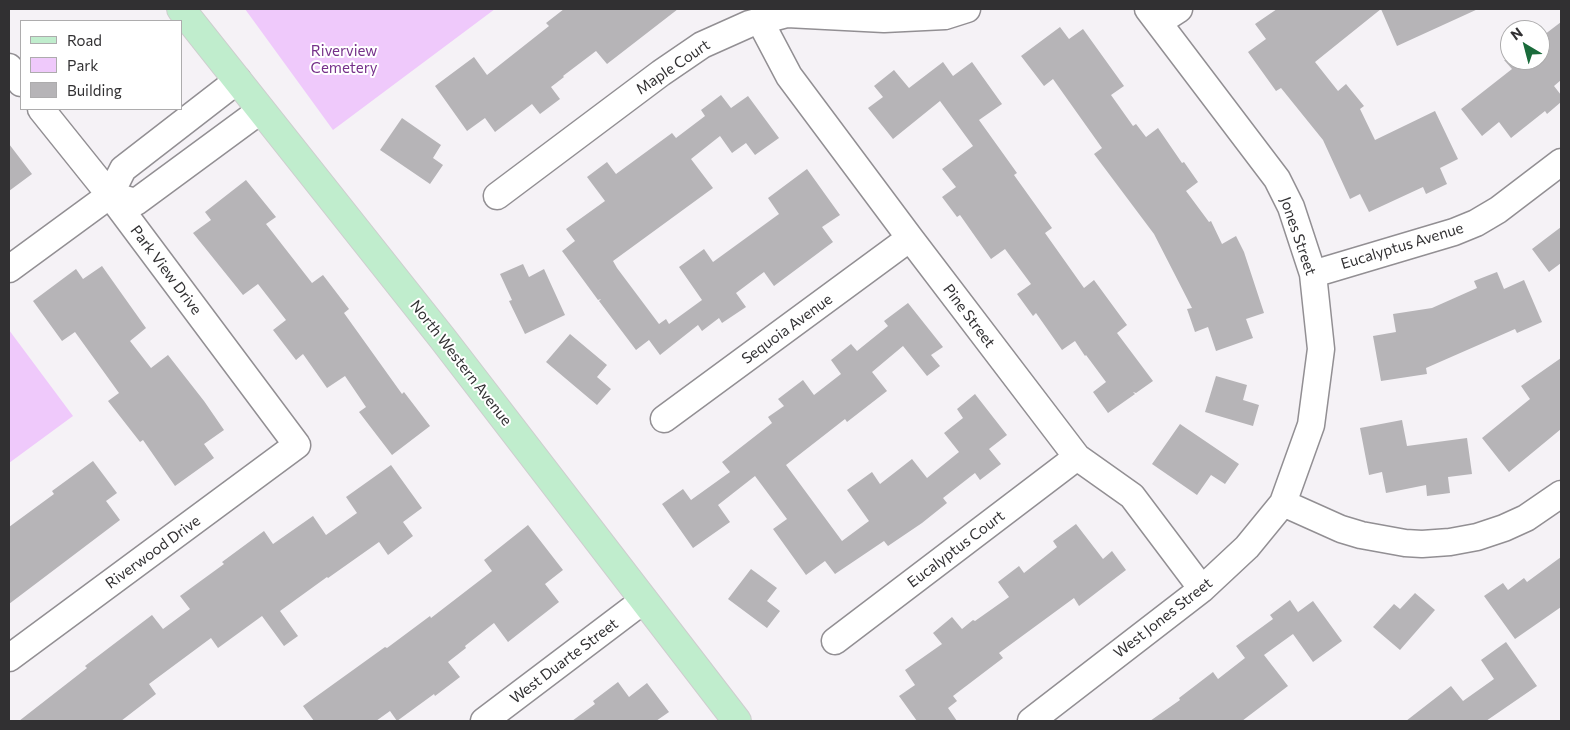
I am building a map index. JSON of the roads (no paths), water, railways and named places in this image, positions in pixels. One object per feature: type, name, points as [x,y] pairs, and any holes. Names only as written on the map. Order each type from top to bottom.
[{"type":"main road","name":"North Western Avenue","points":[[181,9],[443,339],[737,721]]},
{"type":"street","name":"Maple Court","points":[[497,196],[661,73],[702,45],[749,24],[788,14],[884,19],[945,16],[967,9]]},
{"type":"street","name":"Jones Street","points":[[1162,13],[1277,179],[1291,207],[1313,274],[1321,349],[1311,425],[1283,503]]},
{"type":"street","name":"Pine Street","points":[[760,21],[789,76],[1077,457],[1132,496],[1202,589]]},
{"type":"street","points":[[9,67],[20,82]]},
{"type":"street","points":[[9,269],[110,195],[123,169],[238,80]]},
{"type":"street","name":"Park View Drive","points":[[42,110],[110,195],[297,445]]},
{"type":"street","points":[[110,195],[136,202],[261,110]]},
{"type":"street","name":"Eucalyptus Avenue","points":[[1313,274],[1454,232],[1476,223],[1498,210],[1561,162]]},
{"type":"street","name":"Sequoia Avenue","points":[[664,419],[910,238]]},
{"type":"street","name":"Riverwood Drive","points":[[9,658],[297,445]]},
{"type":"street","name":"Eucalyptus Court","points":[[835,641],[1077,457]]},
{"type":"street","points":[[1283,503],[1341,529],[1405,544],[1422,544],[1468,539],[1504,528],[1526,518],[1561,494]]},
{"type":"street","name":"West Jones Street","points":[[1031,721],[1202,589],[1247,547],[1283,503]]},
{"type":"street","name":"West Duarte Street","points":[[484,721],[644,600]]},
{"type":"park label","name":"Riverview Cemetery","points":[[344,60]]}]
